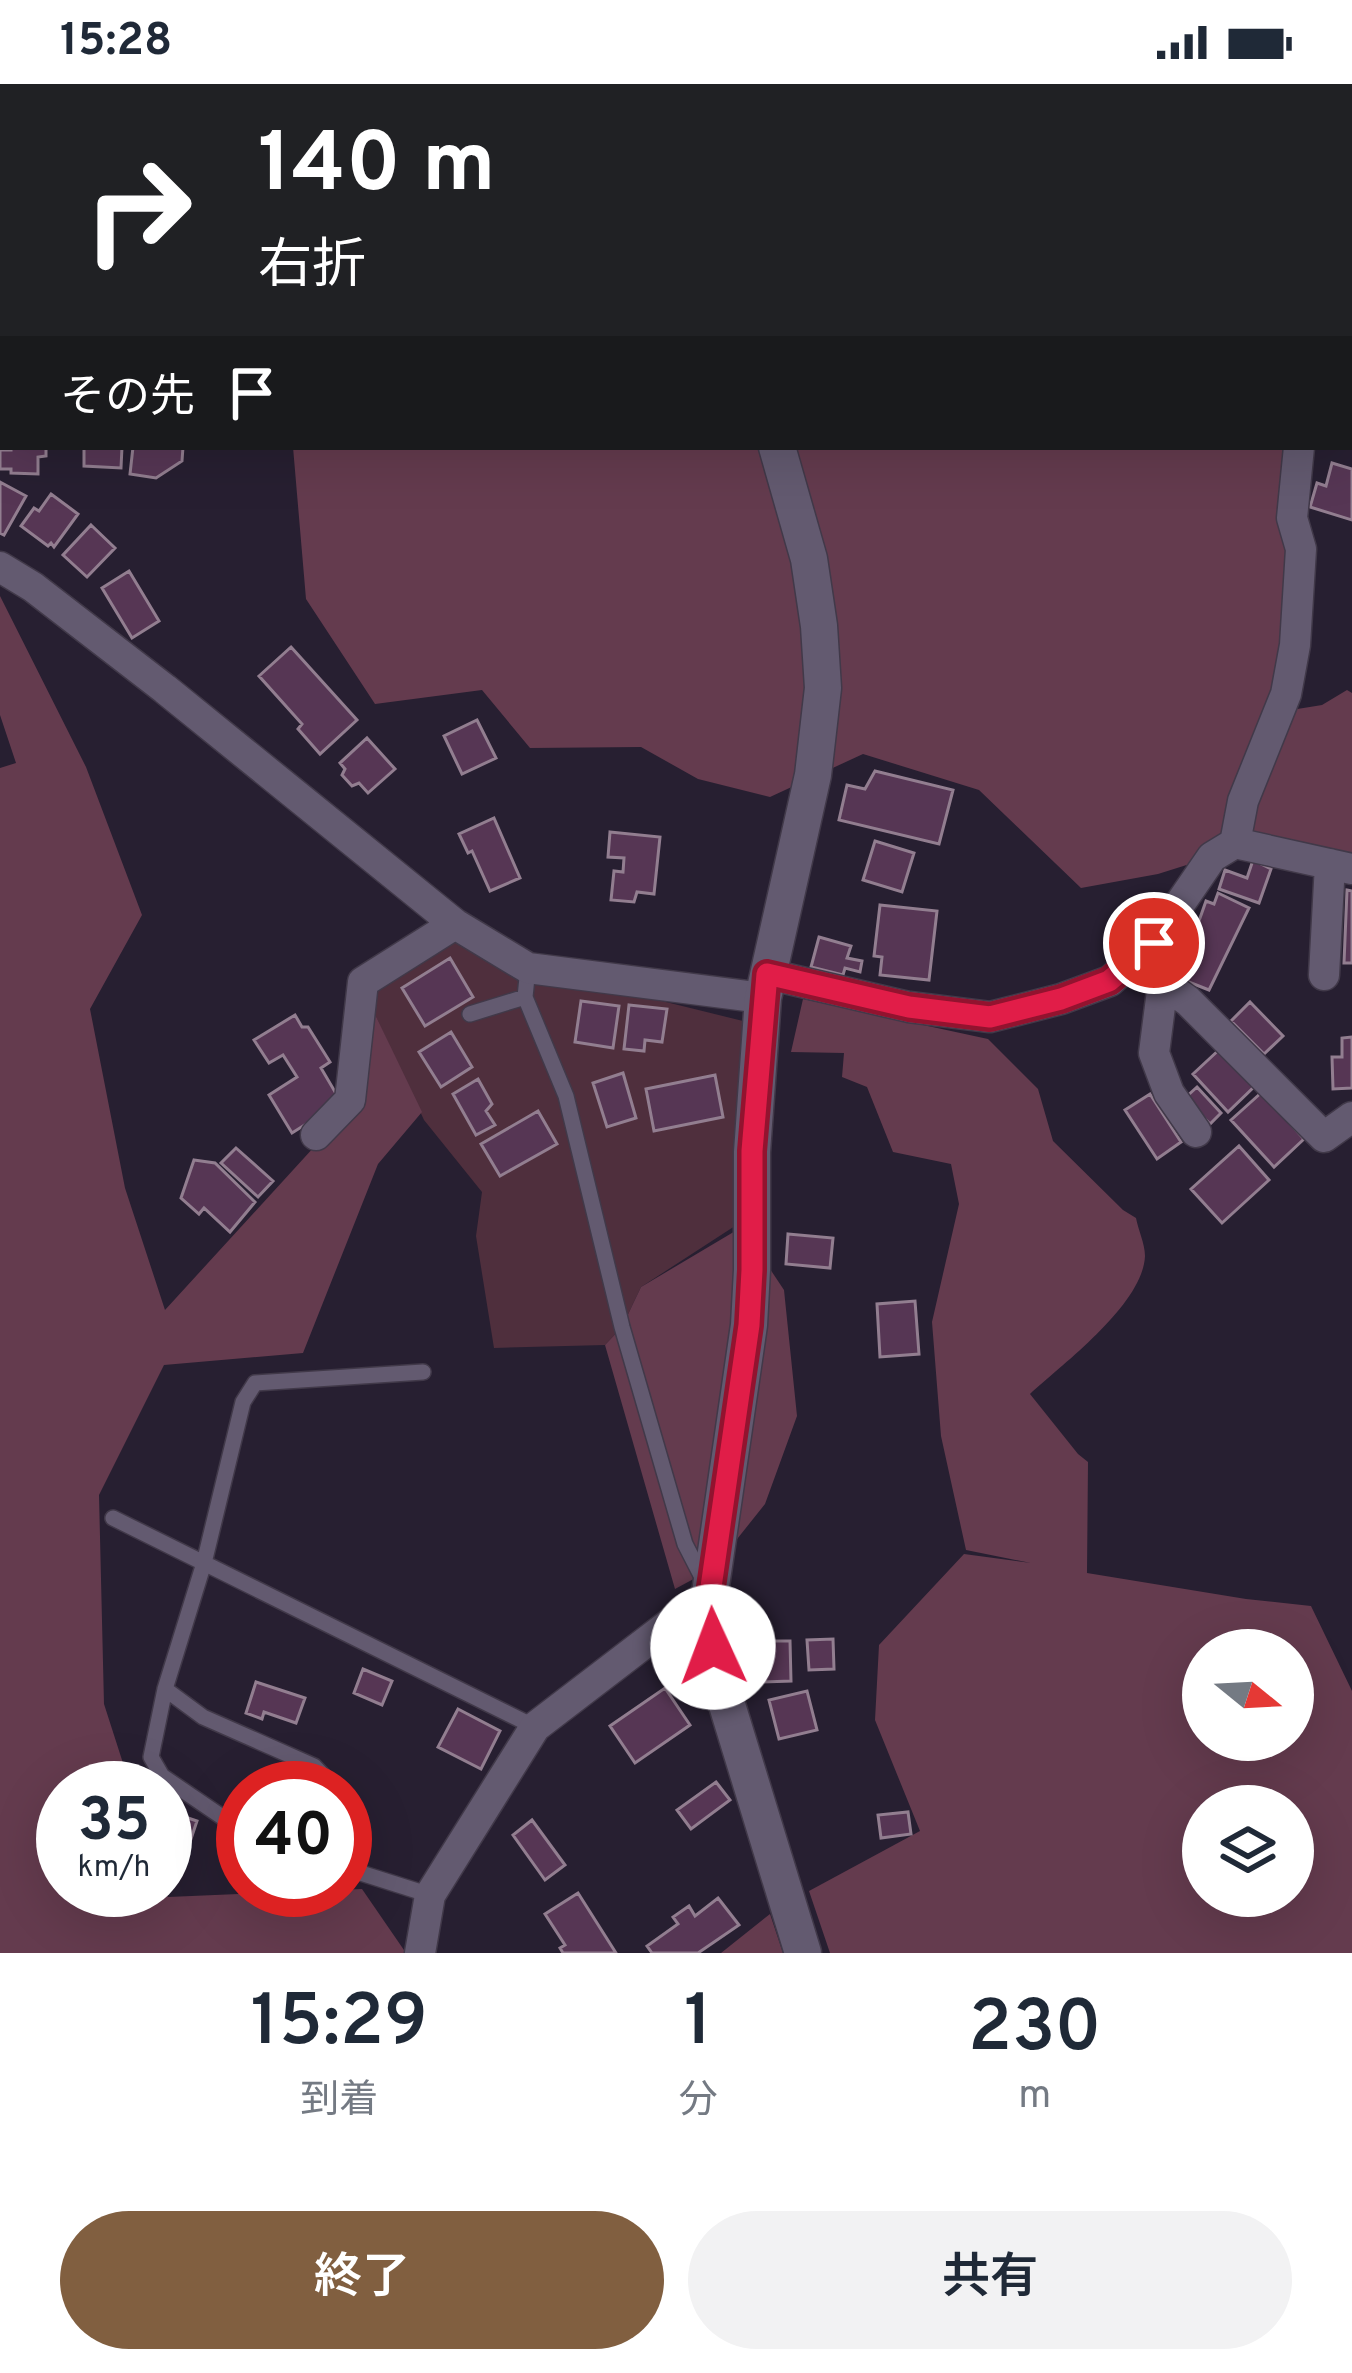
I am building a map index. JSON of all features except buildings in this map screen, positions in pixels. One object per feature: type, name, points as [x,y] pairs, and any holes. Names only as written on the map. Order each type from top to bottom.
[{"type":"street","points":[[778,450],[809,560],[823,688],[813,776],[765,986],[752,1151],[749,1325],[710,1594],[720,1682],[803,1953]]},
{"type":"street","points":[[1235,843],[1243,801],[1286,694],[1295,645],[1301,549],[1292,518],[1299,450]]},
{"type":"street","points":[[0,567],[165,689],[526,983],[765,986],[990,1017],[1109,981],[1154,943],[1212,857],[1235,843],[1341,866],[1324,975]]},
{"type":"street","points":[[316,1135],[350,1100],[363,982],[455,924]]},
{"type":"street","points":[[1132,961],[1188,1001],[1324,1137],[1352,1117]]},
{"type":"street","points":[[1162,982],[1154,1053],[1169,1094],[1196,1132]]},
{"type":"street","points":[[420,1953],[430,1895],[535,1727],[710,1594]]},
{"type":"lane","points":[[470,1014],[526,983],[566,1096],[622,1327],[686,1544],[710,1594]]},
{"type":"lane","points":[[216,1813],[162,1776],[151,1757],[243,1402],[255,1383],[423,1372]]},
{"type":"lane","points":[[113,1518],[535,1727]]},
{"type":"lane","points":[[165,1689],[203,1717],[303,1761]]},
{"type":"lane","points":[[372,1877],[430,1895]]},
{"type":"shaded area","points":[[293,450],[1292,450],[1301,541],[1285,711],[1322,705],[1347,690],[1352,693],[1352,865],[1212,857],[1158,874],[1081,888],[979,790],[863,754],[770,797],[698,779],[641,747],[530,748],[482,690],[375,704],[306,599]]},
{"type":"shaded area","points":[[0,596],[86,767],[142,915],[90,1009],[125,1188],[165,1310],[357,1100],[371,1006],[422,1112],[378,1164],[303,1353],[164,1365],[99,1495],[104,1704],[122,1761],[36,1761],[36,1917],[192,1917],[192,1896],[216,1895],[216,1917],[372,1917],[372,1904],[406,1953],[0,1953],[0,768],[16,763],[0,715]]},
{"type":"shaded area","points":[[450,927],[528,968],[743,1021],[738,1224],[641,1287],[622,1327],[605,1345],[494,1348],[476,1236],[482,1192],[424,1120],[371,1006],[367,980]]},
{"type":"shaded area","points":[[803,999],[988,1039],[1038,1089],[1053,1141],[1136,1218],[1145,1256],[1131,1293],[1100,1331],[1030,1394],[1088,1462],[1087,1573],[1311,1606],[1352,1691],[1352,1953],[830,1953],[809,1891],[920,1831],[875,1720],[879,1645],[964,1554],[1031,1563],[966,1550],[941,1436],[932,1322],[959,1204],[951,1164],[893,1152],[867,1087],[842,1077],[844,1053],[791,1052]]},
{"type":"shaded area","points":[[742,1227],[784,1290],[797,1416],[765,1504],[714,1568],[675,1589],[605,1345],[622,1327],[641,1287]]},
{"type":"shaded area","points":[[770,1914],[783,1953],[721,1953]]},
{"type":"route","points":[[713,1647],[710,1594],[749,1325],[752,1151],[767,974],[909,1007],[990,1017],[1109,981],[1154,943]]}]
